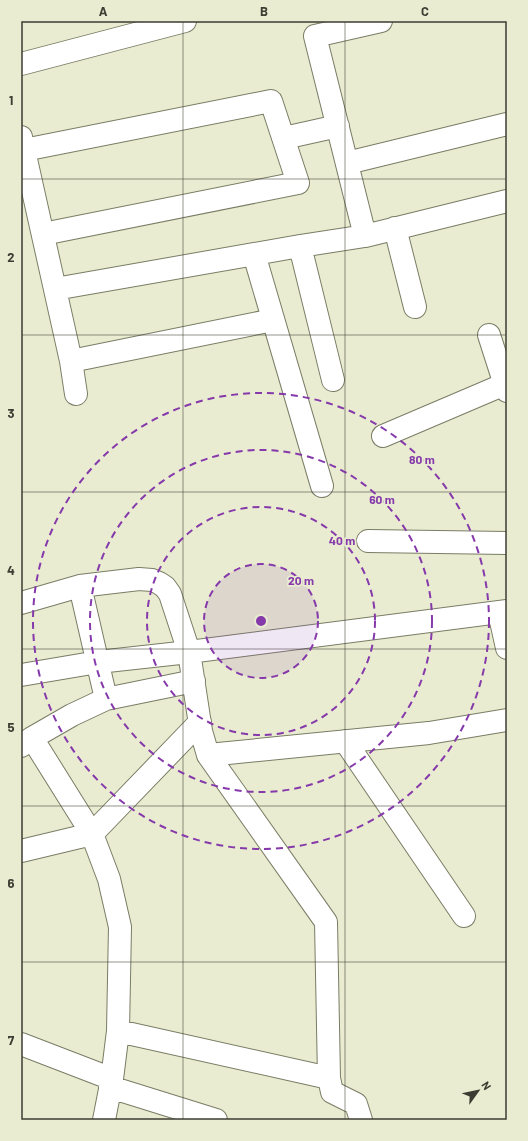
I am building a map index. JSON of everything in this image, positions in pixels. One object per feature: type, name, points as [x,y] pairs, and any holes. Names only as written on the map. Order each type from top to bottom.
[{"type":"street","points":[[21,64],[185,21]]},
{"type":"street","points":[[365,236],[315,36],[382,21]]},
{"type":"street","points":[[43,234],[298,183],[272,100],[23,143],[55,289],[71,361],[76,394]]},
{"type":"street","points":[[347,163],[507,124]]},
{"type":"street","points":[[284,138],[338,126]]},
{"type":"street","points":[[55,289],[365,236],[507,201]]},
{"type":"street","points":[[395,228],[415,307]]},
{"type":"street","points":[[300,246],[332,380]]},
{"type":"street","points":[[254,254],[322,486]]},
{"type":"street","points":[[71,361],[274,320]]},
{"type":"street","points":[[383,436],[506,387],[489,335]]},
{"type":"street","points":[[368,541],[507,544]]},
{"type":"street","points":[[21,603],[80,586],[139,579],[152,580],[159,583],[165,587],[170,594],[189,652],[201,731],[208,755],[326,922],[329,1078],[332,1092],[356,1104],[361,1120]]},
{"type":"street","points":[[80,586],[106,699]]},
{"type":"street","points":[[21,675],[98,662],[189,652],[503,612],[507,648]]},
{"type":"street","points":[[104,1120],[118,1031],[120,928],[110,879],[92,834],[26,742],[72,715],[106,699],[194,682]]},
{"type":"street","points":[[208,755],[429,733],[507,720]]},
{"type":"street","points":[[21,851],[92,834],[200,722]]},
{"type":"street","points":[[345,741],[464,916]]},
{"type":"street","points":[[118,1031],[329,1078]]},
{"type":"street","points":[[21,1044],[111,1083],[216,1120]]}]
